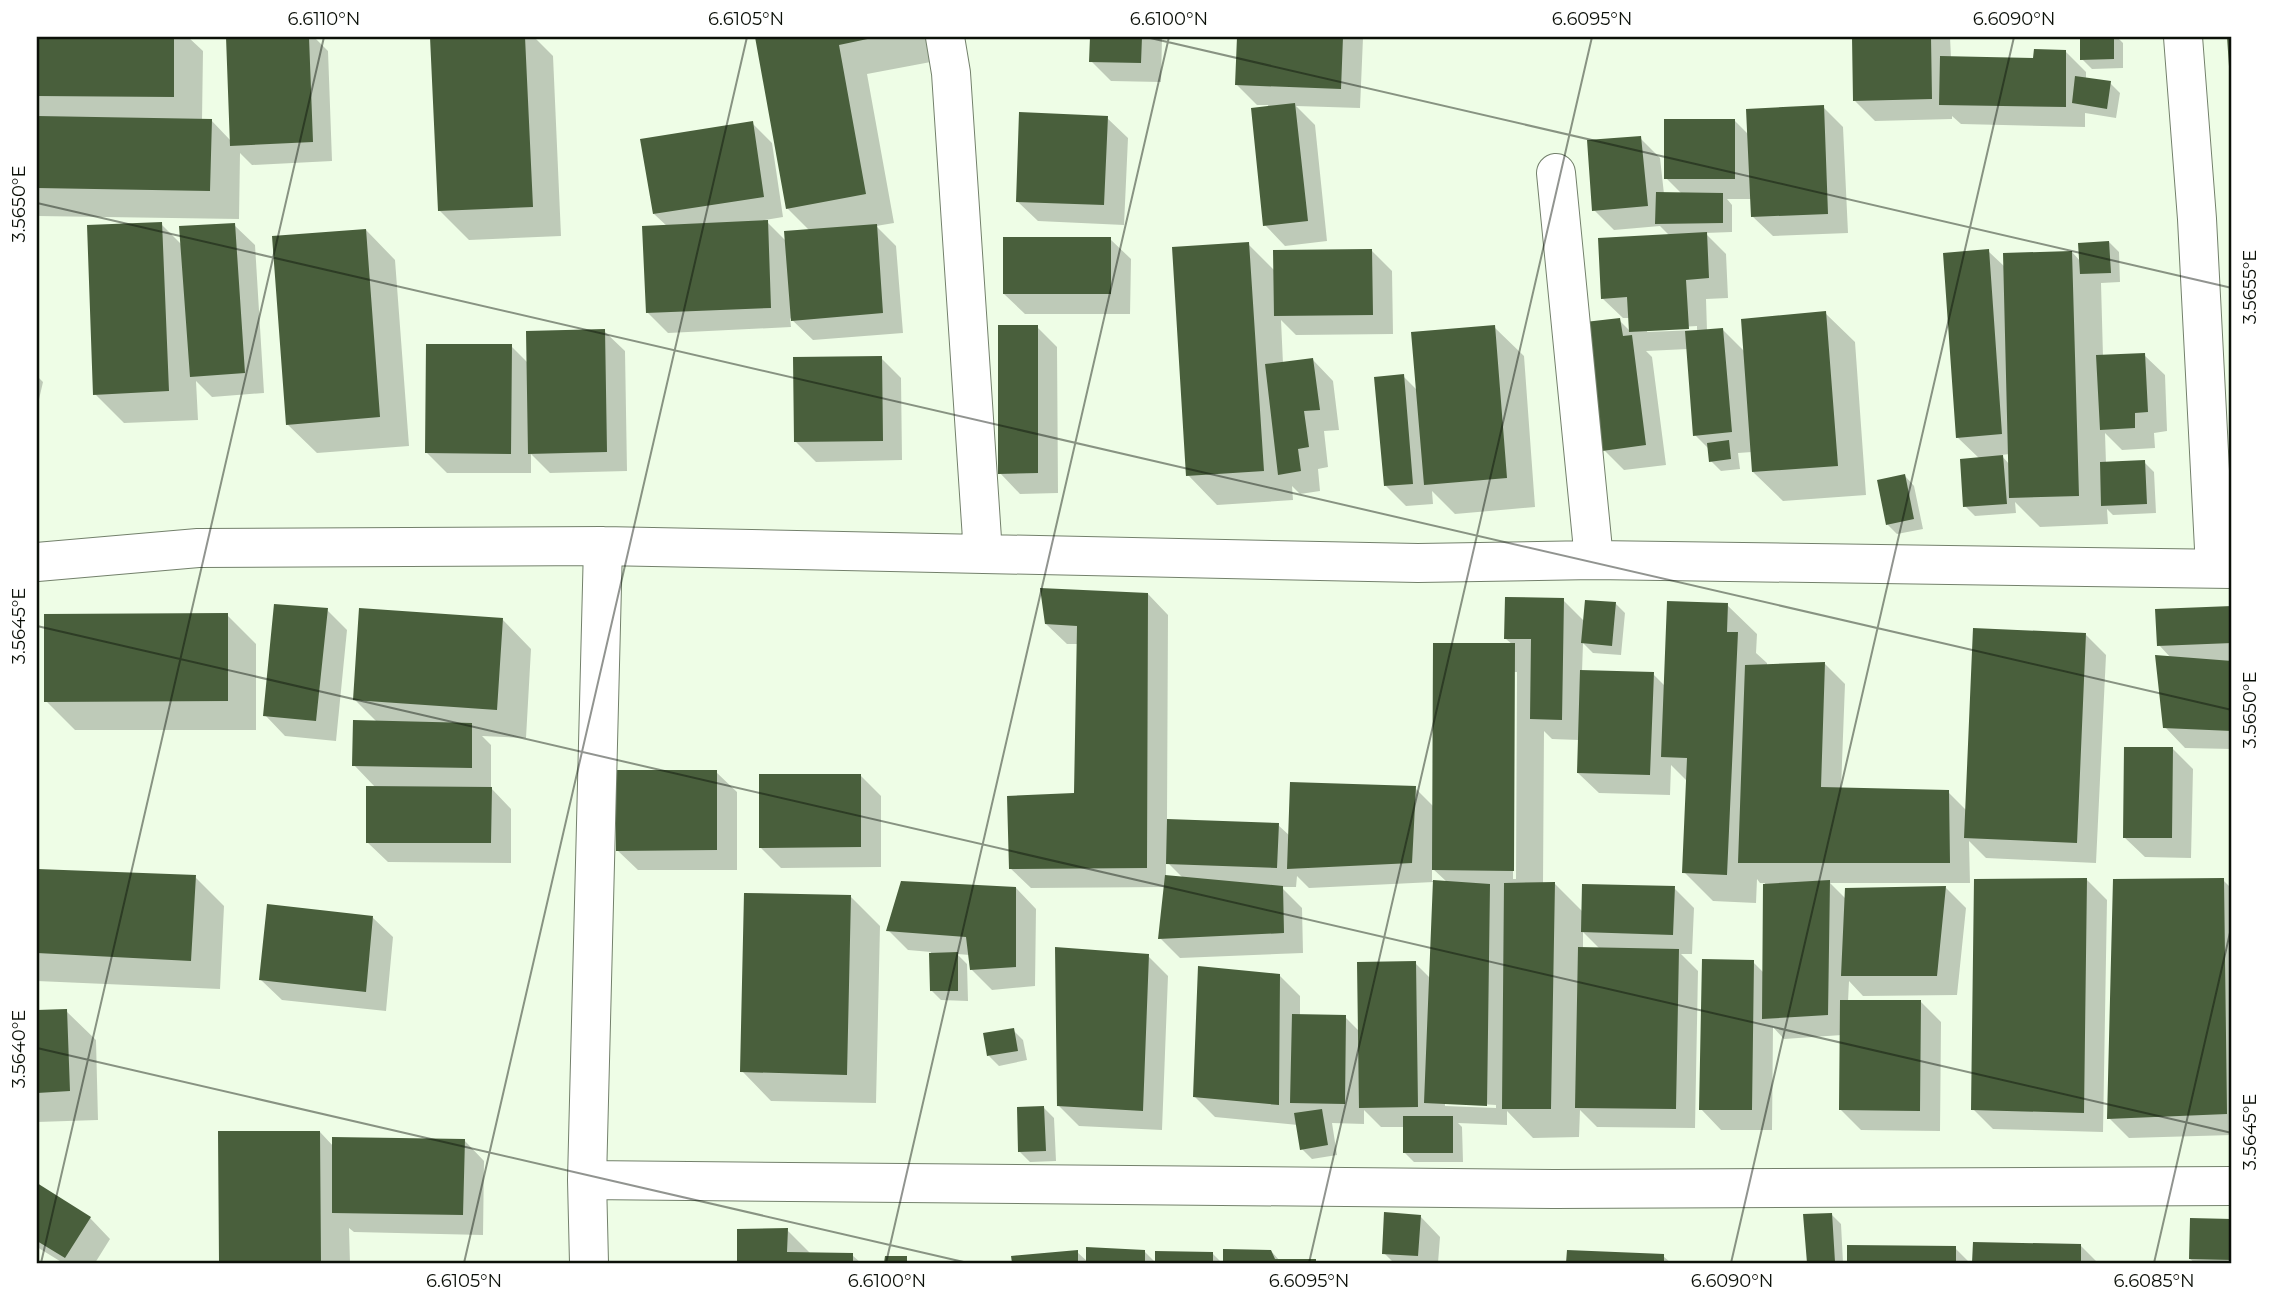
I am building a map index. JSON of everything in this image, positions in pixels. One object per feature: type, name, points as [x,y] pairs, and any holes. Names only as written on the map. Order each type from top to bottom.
[{"type":"street","points":[[945,37],[952,87],[983,554]]},
{"type":"street","points":[[37,562],[198,548],[603,546],[1418,563],[1594,560],[2224,569],[2183,37]]},
{"type":"street","points":[[1556,173],[1594,560]]},
{"type":"street","points":[[589,1263],[587,1180],[603,546]]},
{"type":"street","points":[[587,1180],[1554,1189],[2232,1186]]},
{"type":"building","points":[[37,37],[174,37],[174,97],[37,96]]},
{"type":"building","points":[[226,37],[309,37],[313,142],[230,146]]},
{"type":"building","points":[[430,37],[525,37],[533,207],[438,211]]},
{"type":"building","points":[[755,37],[877,37],[839,45],[866,194],[786,209]]},
{"type":"building","points":[[1090,37],[1142,37],[1141,63],[1089,62]]},
{"type":"building","points":[[1237,37],[1343,37],[1341,89],[1235,85]]},
{"type":"building","points":[[1852,37],[1931,37],[1932,99],[1853,101]]},
{"type":"building","points":[[2080,37],[2114,37],[2114,59],[2080,60]]},
{"type":"building","points":[[2227,37],[2232,37],[2232,81],[2230,81]]},
{"type":"building","points":[[2034,49],[2066,50],[2066,107],[1939,105],[1940,56],[2033,58]]},
{"type":"building","points":[[2075,76],[2111,81],[2107,109],[2072,103]]},
{"type":"building","points":[[1295,103],[1308,221],[1263,226],[1251,108]]},
{"type":"building","points":[[1824,105],[1828,214],[1751,217],[1746,109]]},
{"type":"building","points":[[1019,112],[1108,116],[1104,205],[1016,202]]},
{"type":"building","points":[[37,116],[212,119],[210,191],[37,188]]},
{"type":"building","points":[[1664,119],[1735,119],[1735,179],[1664,179]]},
{"type":"building","points":[[753,121],[764,197],[653,214],[640,139]]},
{"type":"building","points":[[1641,136],[1648,206],[1592,211],[1587,140]]},
{"type":"building","points":[[1656,192],[1723,193],[1723,223],[1655,224]]},
{"type":"building","points":[[768,220],[771,308],[646,313],[642,226]]},
{"type":"building","points":[[162,222],[169,391],[93,395],[87,225]]},
{"type":"building","points":[[235,223],[245,373],[190,377],[179,226]]},
{"type":"building","points":[[877,224],[883,313],[791,321],[784,231]]},
{"type":"building","points":[[366,229],[380,417],[286,425],[272,236]]},
{"type":"building","points":[[1707,232],[1709,278],[1686,280],[1689,329],[1629,332],[1627,297],[1601,299],[1598,238]]},
{"type":"building","points":[[1003,237],[1111,237],[1111,294],[1003,294]]},
{"type":"building","points":[[2109,241],[2111,273],[2080,274],[2078,243]]},
{"type":"building","points":[[1249,242],[1264,471],[1186,476],[1172,247]]},
{"type":"building","points":[[1372,249],[1373,315],[1274,316],[1273,250]]},
{"type":"building","points":[[1989,249],[2002,434],[1956,438],[1943,253]]},
{"type":"building","points":[[2072,251],[2079,496],[2009,498],[2003,253]]},
{"type":"building","points":[[1826,311],[1838,466],[1752,472],[1741,319]]},
{"type":"building","points":[[1620,318],[1623,336],[1632,335],[1646,445],[1602,451],[1585,322]]},
{"type":"building","points":[[998,325],[1038,325],[1038,473],[998,474]]},
{"type":"building","points":[[1495,325],[1507,478],[1424,485],[1411,332]]},
{"type":"building","points":[[1723,328],[1732,432],[1693,436],[1685,331]]},
{"type":"building","points":[[605,329],[607,452],[528,454],[526,331]]},
{"type":"building","points":[[426,344],[512,344],[511,454],[425,453]]},
{"type":"building","points":[[2145,353],[2148,412],[2135,413],[2135,428],[2100,430],[2096,355]]},
{"type":"building","points":[[882,356],[883,441],[794,442],[793,357]]},
{"type":"building","points":[[1313,358],[1320,410],[1304,411],[1309,447],[1298,449],[1301,471],[1278,475],[1265,364]]},
{"type":"building","points":[[1404,374],[1413,484],[1384,486],[1374,377]]},
{"type":"building","points":[[1729,440],[1731,459],[1709,462],[1707,443]]},
{"type":"building","points":[[2003,455],[2007,504],[1963,507],[1960,459]]},
{"type":"building","points":[[2145,460],[2147,504],[2101,506],[2100,462]]},
{"type":"building","points":[[1905,474],[1914,519],[1886,525],[1877,480]]},
{"type":"building","points":[[1040,588],[1148,593],[1147,868],[1009,869],[1007,796],[1074,793],[1077,626],[1045,624]]},
{"type":"building","points":[[1505,597],[1564,598],[1562,720],[1530,719],[1531,639],[1504,639]]},
{"type":"building","points":[[1585,600],[1616,602],[1612,646],[1581,643]]},
{"type":"building","points":[[1667,601],[1728,603],[1727,632],[1738,632],[1727,875],[1682,873],[1687,758],[1661,757]]},
{"type":"building","points":[[274,604],[328,608],[316,721],[263,716]]},
{"type":"building","points":[[2232,606],[2232,643],[2157,646],[2155,609]]},
{"type":"building","points":[[359,608],[503,618],[497,710],[353,700]]},
{"type":"building","points":[[228,613],[228,701],[44,702],[44,614]]},
{"type":"building","points":[[1973,628],[2086,633],[2077,843],[1964,838]]},
{"type":"building","points":[[1433,643],[1515,643],[1514,871],[1432,870]]},
{"type":"building","points":[[2155,655],[2232,661],[2232,731],[2163,728]]},
{"type":"building","points":[[1825,662],[1821,787],[1949,790],[1950,863],[1738,863],[1745,665]]},
{"type":"building","points":[[1580,670],[1654,672],[1650,775],[1577,773]]},
{"type":"building","points":[[353,720],[472,723],[472,768],[352,766]]},
{"type":"building","points":[[2124,747],[2173,747],[2172,838],[2123,838]]},
{"type":"building","points":[[616,770],[717,770],[717,850],[616,851]]},
{"type":"building","points":[[759,774],[861,774],[861,847],[759,848]]},
{"type":"building","points":[[1290,782],[1416,786],[1412,863],[1287,869]]},
{"type":"building","points":[[366,786],[492,787],[491,843],[366,843]]},
{"type":"building","points":[[1167,819],[1279,823],[1277,868],[1166,864]]},
{"type":"building","points":[[37,869],[196,875],[191,961],[37,953]]},
{"type":"building","points":[[1165,875],[1283,886],[1284,933],[1158,939]]},
{"type":"building","points":[[2087,878],[2084,1113],[1971,1110],[1974,879]]},
{"type":"building","points":[[2224,878],[2227,1114],[2107,1119],[2113,879]]},
{"type":"building","points":[[1433,880],[1490,884],[1487,1106],[1424,1103]]},
{"type":"building","points":[[1830,880],[1828,1015],[1762,1019],[1763,884]]},
{"type":"building","points":[[901,881],[1016,887],[1016,967],[970,970],[966,937],[886,931]]},
{"type":"building","points":[[1555,882],[1551,1109],[1502,1109],[1504,883]]},
{"type":"building","points":[[1582,884],[1675,886],[1673,935],[1581,932]]},
{"type":"building","points":[[1946,886],[1937,976],[1841,976],[1845,888]]},
{"type":"building","points":[[744,893],[851,895],[847,1075],[740,1072]]},
{"type":"building","points":[[267,904],[373,916],[366,992],[259,980]]},
{"type":"building","points":[[1055,947],[1149,954],[1143,1111],[1057,1106]]},
{"type":"building","points":[[1578,947],[1679,949],[1676,1109],[1575,1108]]},
{"type":"building","points":[[958,952],[958,991],[930,991],[929,953]]},
{"type":"building","points":[[1702,959],[1754,960],[1752,1110],[1699,1110]]},
{"type":"building","points":[[1416,961],[1418,1107],[1359,1108],[1357,962]]},
{"type":"building","points":[[1198,966],[1280,974],[1279,1105],[1193,1097]]},
{"type":"building","points":[[1840,1000],[1921,1000],[1920,1111],[1839,1110]]},
{"type":"building","points":[[67,1009],[70,1091],[37,1093],[37,1010]]},
{"type":"building","points":[[1292,1014],[1346,1015],[1345,1104],[1290,1103]]},
{"type":"building","points":[[1014,1028],[1018,1051],[987,1056],[983,1033]]},
{"type":"building","points":[[1044,1106],[1046,1151],[1018,1152],[1017,1107]]},
{"type":"building","points":[[1322,1109],[1328,1145],[1300,1150],[1294,1113]]},
{"type":"building","points":[[1403,1116],[1453,1116],[1453,1153],[1403,1153]]},
{"type":"building","points":[[218,1131],[320,1131],[321,1263],[219,1263]]},
{"type":"building","points":[[332,1137],[465,1139],[463,1215],[332,1213]]},
{"type":"building","points":[[37,1183],[91,1217],[65,1258],[37,1241]]},
{"type":"building","points":[[1384,1212],[1421,1215],[1418,1256],[1382,1254]]},
{"type":"building","points":[[1832,1213],[1835,1262],[1807,1263],[1803,1214]]},
{"type":"building","points":[[2190,1218],[2232,1219],[2232,1260],[2189,1259]]},
{"type":"building","points":[[788,1228],[787,1252],[853,1253],[853,1263],[737,1263],[737,1229]]},
{"type":"building","points":[[1973,1242],[2081,1244],[2081,1263],[1972,1263]]},
{"type":"building","points":[[1847,1245],[1956,1246],[1956,1263],[1847,1263]]},
{"type":"building","points":[[1086,1247],[1145,1250],[1145,1263],[1086,1263]]},
{"type":"building","points":[[1223,1249],[1271,1250],[1275,1259],[1316,1259],[1316,1263],[1223,1263]]},
{"type":"building","points":[[1078,1250],[1078,1263],[1012,1263],[1011,1256]]},
{"type":"building","points":[[1567,1250],[1664,1254],[1664,1263],[1566,1263]]},
{"type":"building","points":[[1155,1251],[1213,1252],[1213,1263],[1155,1263]]},
{"type":"building","points":[[885,1256],[907,1256],[907,1263],[884,1263]]}]
